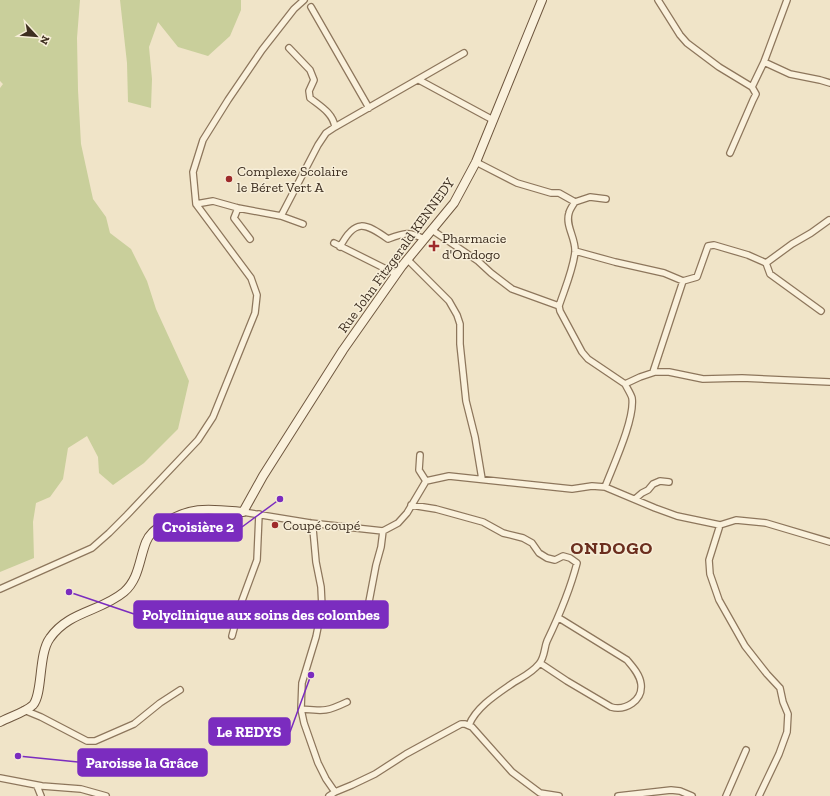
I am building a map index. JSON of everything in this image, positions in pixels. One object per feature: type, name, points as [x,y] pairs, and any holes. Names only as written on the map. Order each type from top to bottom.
[{"type":"street","points":[[0,589],[92,548],[123,520],[198,440],[213,416],[255,313],[257,295],[251,278],[196,204],[193,172],[203,140],[228,100],[262,50],[294,9],[304,0]]},
{"type":"street","name":"Rue John Fitzgerald KENNEDY","points":[[243,512],[263,476],[330,368],[407,259],[454,203],[476,162],[542,0]]},
{"type":"street","points":[[658,0],[680,35],[687,43],[752,87],[756,94],[730,153]]},
{"type":"street","points":[[752,87],[764,62],[787,0]]},
{"type":"street","points":[[310,8],[369,108]]},
{"type":"street","points":[[289,48],[310,70],[314,80],[309,91],[310,98],[331,115],[334,120],[335,127]]},
{"type":"street","points":[[281,216],[318,145],[326,133],[464,53]]},
{"type":"street","points":[[764,62],[790,74],[820,80],[830,84]]},
{"type":"street","points":[[419,80],[493,120]]},
{"type":"street","points":[[476,162],[517,183],[559,194],[575,202]]},
{"type":"street","points":[[605,487],[626,432],[631,414],[632,397],[625,384],[588,359],[582,352],[562,316],[559,306],[569,277],[575,251],[573,238],[568,224],[569,213],[575,202],[590,197],[606,199]]},
{"type":"street","points":[[196,204],[213,201],[238,208],[281,216],[303,224]]},
{"type":"street","points":[[238,208],[234,218],[250,239]]},
{"type":"street","points":[[766,264],[792,244],[829,220]]},
{"type":"street","points":[[340,246],[347,233],[360,225],[370,227],[388,239],[403,234],[413,234],[424,239]]},
{"type":"street","points":[[432,230],[458,246],[512,289],[559,306]]},
{"type":"street","points":[[334,243],[396,274]]},
{"type":"street","points":[[575,251],[615,262],[664,272],[683,281],[697,276],[708,246],[711,245],[748,255],[766,264],[770,274],[821,311]]},
{"type":"street","points":[[407,259],[449,301],[457,315],[460,324],[460,344],[466,401],[475,437],[482,479]]},
{"type":"street","points":[[653,372],[683,281]]},
{"type":"street","points":[[625,384],[640,376],[653,372],[669,372],[703,379],[742,378],[830,382]]},
{"type":"street","points":[[420,455],[420,470],[426,481]]},
{"type":"street","points":[[0,722],[32,706],[35,700],[44,650],[50,638],[67,621],[109,602],[124,592],[137,574],[145,543],[152,532],[173,517],[186,512],[204,510],[243,512],[310,523],[383,531],[398,523],[407,513],[426,481],[449,476],[572,489],[592,486],[605,487],[677,516],[720,525],[736,520],[749,520],[778,526],[830,542]]},
{"type":"street","points":[[635,499],[648,490],[653,484],[660,481],[669,482]]},
{"type":"street","points":[[411,505],[436,509],[483,522],[503,533],[523,538],[532,543],[539,553],[547,558],[555,560],[563,556],[570,558],[577,563],[559,618],[547,641],[540,663],[526,676],[510,685],[479,710],[472,717],[468,725]]},
{"type":"street","points":[[232,636],[240,606],[257,560],[258,514]]},
{"type":"street","points":[[310,523],[313,529],[316,562],[321,587],[322,607],[316,637],[302,683],[301,709],[304,723],[318,763],[335,792]]},
{"type":"street","points":[[720,525],[709,560],[710,574],[720,600],[745,646],[780,688],[783,702],[788,714],[787,732],[779,754],[759,796]]},
{"type":"street","points":[[368,607],[383,531]]},
{"type":"street","points":[[540,663],[611,707],[617,709],[634,703],[638,698],[641,684],[635,669],[627,660],[559,618]]},
{"type":"street","points":[[24,710],[88,741],[95,741],[134,724],[160,703],[180,690]]},
{"type":"street","points":[[301,709],[324,711],[332,710],[347,702]]},
{"type":"street","points":[[329,796],[365,779],[406,754],[461,724],[465,724],[475,730],[512,772],[540,793],[559,796]]},
{"type":"street","points":[[726,796],[746,750]]},
{"type":"street","points":[[0,778],[37,786],[81,789],[106,796]]},
{"type":"street","points":[[37,786],[41,796]]},
{"type":"street","points":[[618,796],[671,790],[692,796]]},
{"type":"green space","points":[[0,0],[80,0],[77,38],[81,144],[93,199],[106,217],[110,233],[131,249],[147,281],[156,309],[189,381],[178,429],[144,463],[113,485],[99,473],[98,457],[87,436],[68,448],[63,479],[50,497],[36,503],[33,522],[34,558],[0,572],[0,88],[3,84],[0,81]]},
{"type":"green space","points":[[120,0],[241,0],[241,10],[230,36],[208,56],[178,47],[158,22],[149,47],[152,79],[151,108],[128,102],[127,63]]},
{"type":"place","name":"Complexe Scolaire le Béret Vert A","points":[[229,179]]},
{"type":"place","name":"Pharmacie d'Ondogo","points":[[434,246]]},
{"type":"place","name":"Croisière 2","points":[[280,499]]},
{"type":"place","name":"Coupé coupé","points":[[275,525]]},
{"type":"place","name":"Polyclinique aux soins des colombes","points":[[69,592]]},
{"type":"place","name":"Le REDYS","points":[[311,675]]},
{"type":"place","name":"Paroisse la Grâce","points":[[18,756]]},
{"type":"district","name":"ONDOGO","points":[[612,548]]}]
